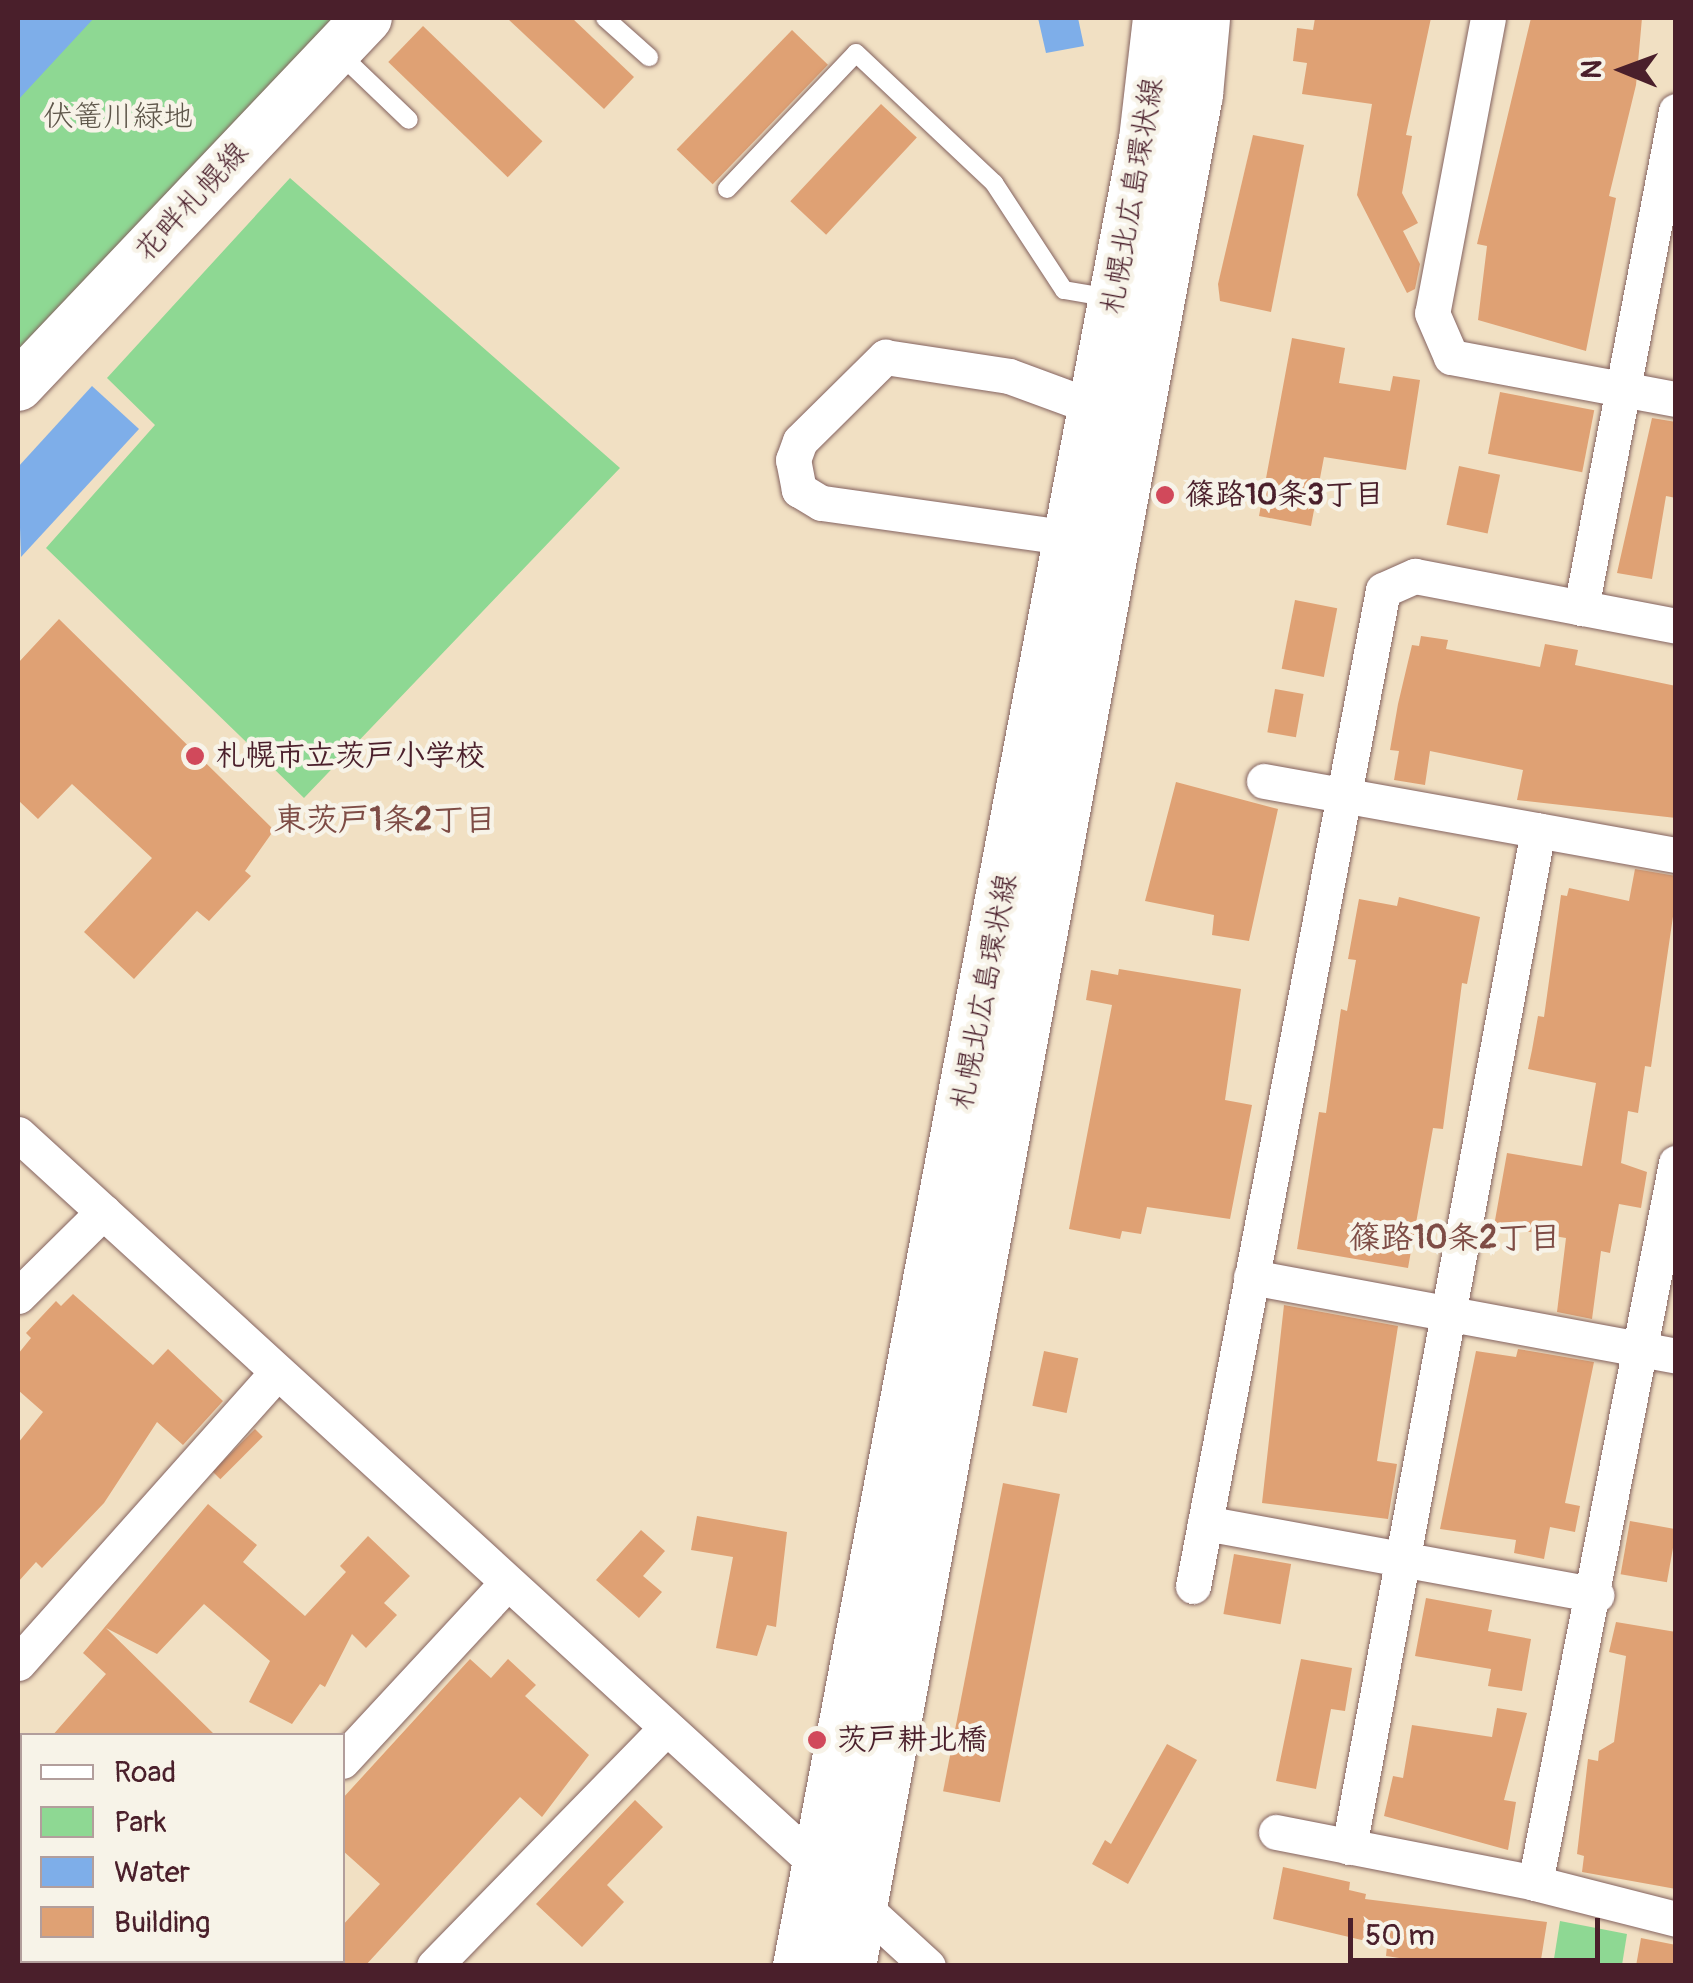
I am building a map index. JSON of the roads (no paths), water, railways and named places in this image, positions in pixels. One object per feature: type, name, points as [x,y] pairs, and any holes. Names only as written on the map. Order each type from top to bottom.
[{"type":"main road","name":"札幌北広島環状線","points":[[800,1966],[1146,138],[1160,18]]},
{"type":"main road","name":"札幌北広島環状線","points":[[848,1966],[1195,94],[1202,18]]},
{"type":"main road","name":"花畔札幌線","points":[[18,386],[351,34]]},
{"type":"street","points":[[1488,18],[1432,313],[1450,357],[1676,399]]},
{"type":"street","points":[[1582,608],[1676,111]]},
{"type":"street","points":[[1071,538],[820,504],[800,490],[793,460],[800,442],[885,357],[1008,376],[1096,408]]},
{"type":"street","points":[[1194,1586],[1382,590],[1415,576],[1676,626]]},
{"type":"street","points":[[1264,781],[1676,855]]},
{"type":"street","points":[[1349,1848],[1538,830]]},
{"type":"street","points":[[18,1134],[928,1966]]},
{"type":"street","points":[[1535,1883],[1596,1594],[1659,1353],[1676,1163]]},
{"type":"street","points":[[18,1296],[103,1212]]},
{"type":"street","points":[[1251,1277],[1659,1353]]},
{"type":"street","points":[[18,1662],[277,1372]]},
{"type":"street","points":[[1205,1523],[1596,1594]]},
{"type":"street","points":[[345,1758],[507,1582]]},
{"type":"street","points":[[434,1966],[666,1728]]},
{"type":"street","points":[[1276,1832],[1535,1883],[1676,1920]]},
{"type":"lane","points":[[605,18],[649,57]]},
{"type":"lane","points":[[351,34],[409,120]]},
{"type":"lane","points":[[727,189],[856,53],[994,183],[1064,290],[1116,299]]},
{"type":"water","points":[[18,18],[94,18],[18,100]]},
{"type":"water","points":[[1038,18],[1078,18],[1084,46],[1046,53]]},
{"type":"water","points":[[92,386],[139,429],[21,557],[18,467]]},
{"type":"place","name":"篠路10条3丁目","points":[[1165,495]]},
{"type":"place","name":"札幌市立茨戸小学校","points":[[195,756]]},
{"type":"place","name":"茨戸耕北橋","points":[[817,1740]]},
{"type":"district","name":"東茨戸1条2丁目","points":[[385,820]]},
{"type":"district","name":"篠路10条2丁目","points":[[1455,1238]]},
{"type":"park label","name":"伏篭川緑地","points":[[118,117]]}]
